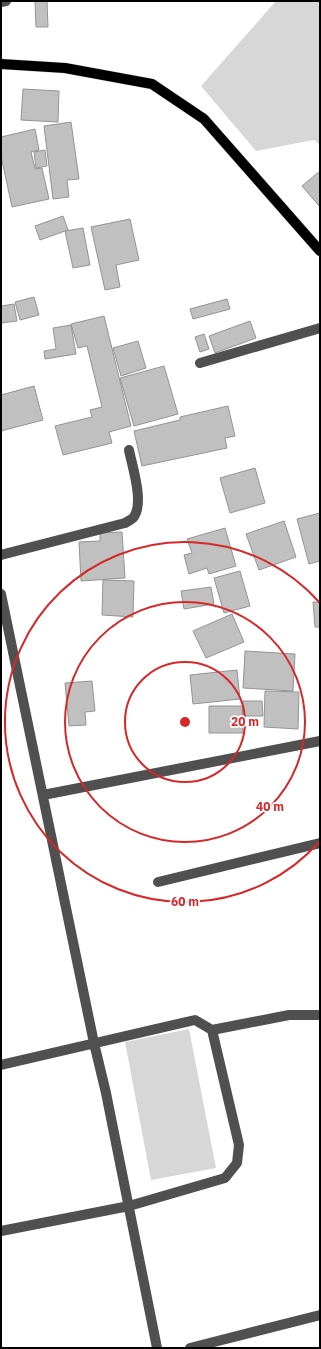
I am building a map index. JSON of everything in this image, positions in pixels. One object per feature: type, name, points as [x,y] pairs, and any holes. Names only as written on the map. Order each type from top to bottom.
[{"type":"main road","points":[[1,64],[65,68],[152,84],[204,119],[320,251]]},
{"type":"street","points":[[1,2],[6,1]]},
{"type":"street","points":[[200,363],[320,328]]},
{"type":"street","points":[[1,555],[125,523],[133,519],[137,512],[139,498],[129,450]]},
{"type":"street","points":[[1,594],[94,1042],[106,1093],[157,1348]]},
{"type":"street","points":[[43,795],[320,741]]},
{"type":"street","points":[[158,882],[320,843]]},
{"type":"street","points":[[1,1065],[94,1042],[195,1020],[212,1030],[289,1015],[320,1015]]},
{"type":"street","points":[[1,1231],[129,1206],[225,1178],[237,1163],[239,1145],[212,1030]]},
{"type":"street","points":[[190,1348],[320,1315]]},
{"type":"shaded area","points":[[276,1],[320,1],[320,145],[314,140],[256,151],[201,86]]},
{"type":"shaded area","points":[[189,1029],[216,1168],[151,1180],[125,1042]]},
{"type":"building","points":[[35,1],[47,1],[48,27],[36,27]]},
{"type":"building","points":[[23,89],[59,91],[58,122],[21,120]]},
{"type":"building","points":[[71,122],[79,179],[67,180],[69,197],[53,199],[44,126]]},
{"type":"building","points":[[35,129],[39,150],[31,152],[35,169],[42,168],[49,199],[12,207],[1,156],[1,137]]},
{"type":"building","points":[[45,150],[47,166],[36,168],[34,152]]},
{"type":"building","points":[[320,171],[320,207],[302,186]]},
{"type":"building","points":[[63,216],[68,230],[40,240],[35,226]]},
{"type":"building","points":[[130,219],[139,260],[116,265],[120,287],[105,290],[91,227]]},
{"type":"building","points":[[83,228],[90,265],[73,268],[65,231]]},
{"type":"building","points":[[34,297],[39,315],[20,320],[15,302]]},
{"type":"building","points":[[227,299],[230,309],[193,319],[190,309]]},
{"type":"building","points":[[14,304],[17,321],[1,323],[1,306]]},
{"type":"building","points":[[104,316],[131,426],[109,432],[112,443],[63,455],[55,426],[92,417],[90,410],[102,407],[87,346],[78,348],[71,324]]},
{"type":"building","points":[[250,321],[256,338],[215,353],[209,336]]},
{"type":"building","points":[[71,325],[76,354],[45,359],[44,351],[56,349],[53,328]]},
{"type":"building","points":[[204,334],[209,349],[200,352],[195,337]]},
{"type":"building","points":[[138,341],[146,368],[121,376],[113,348]]},
{"type":"building","points":[[164,366],[178,414],[134,426],[120,378]]},
{"type":"building","points":[[34,386],[43,420],[1,431],[1,395]]},
{"type":"building","points":[[228,406],[235,436],[225,438],[227,448],[142,466],[134,431],[180,420],[180,417]]},
{"type":"building","points":[[255,468],[265,503],[230,513],[220,478]]},
{"type":"building","points":[[320,513],[320,561],[309,564],[297,519]]},
{"type":"building","points":[[284,521],[296,557],[259,570],[246,534]]},
{"type":"building","points":[[225,528],[236,566],[209,574],[207,568],[189,574],[184,555],[192,553],[187,539]]},
{"type":"building","points":[[122,532],[125,578],[81,581],[79,542],[100,541],[100,533]]},
{"type":"building","points":[[240,571],[250,606],[224,613],[214,578]]},
{"type":"building","points":[[103,580],[134,581],[133,617],[102,615]]},
{"type":"building","points":[[211,587],[214,604],[184,609],[181,591]]},
{"type":"building","points":[[313,602],[320,602],[320,627],[315,627]]},
{"type":"building","points":[[232,614],[244,642],[206,658],[193,631]]},
{"type":"building","points":[[245,651],[295,654],[293,691],[243,688]]},
{"type":"building","points":[[237,670],[240,699],[193,704],[190,675]]},
{"type":"building","points":[[92,681],[95,711],[85,712],[86,725],[69,726],[65,683]]},
{"type":"building","points":[[265,691],[299,692],[298,729],[264,727]]},
{"type":"building","points":[[243,701],[262,701],[263,716],[242,716]]},
{"type":"building","points":[[209,706],[243,706],[243,733],[209,733]]}]
